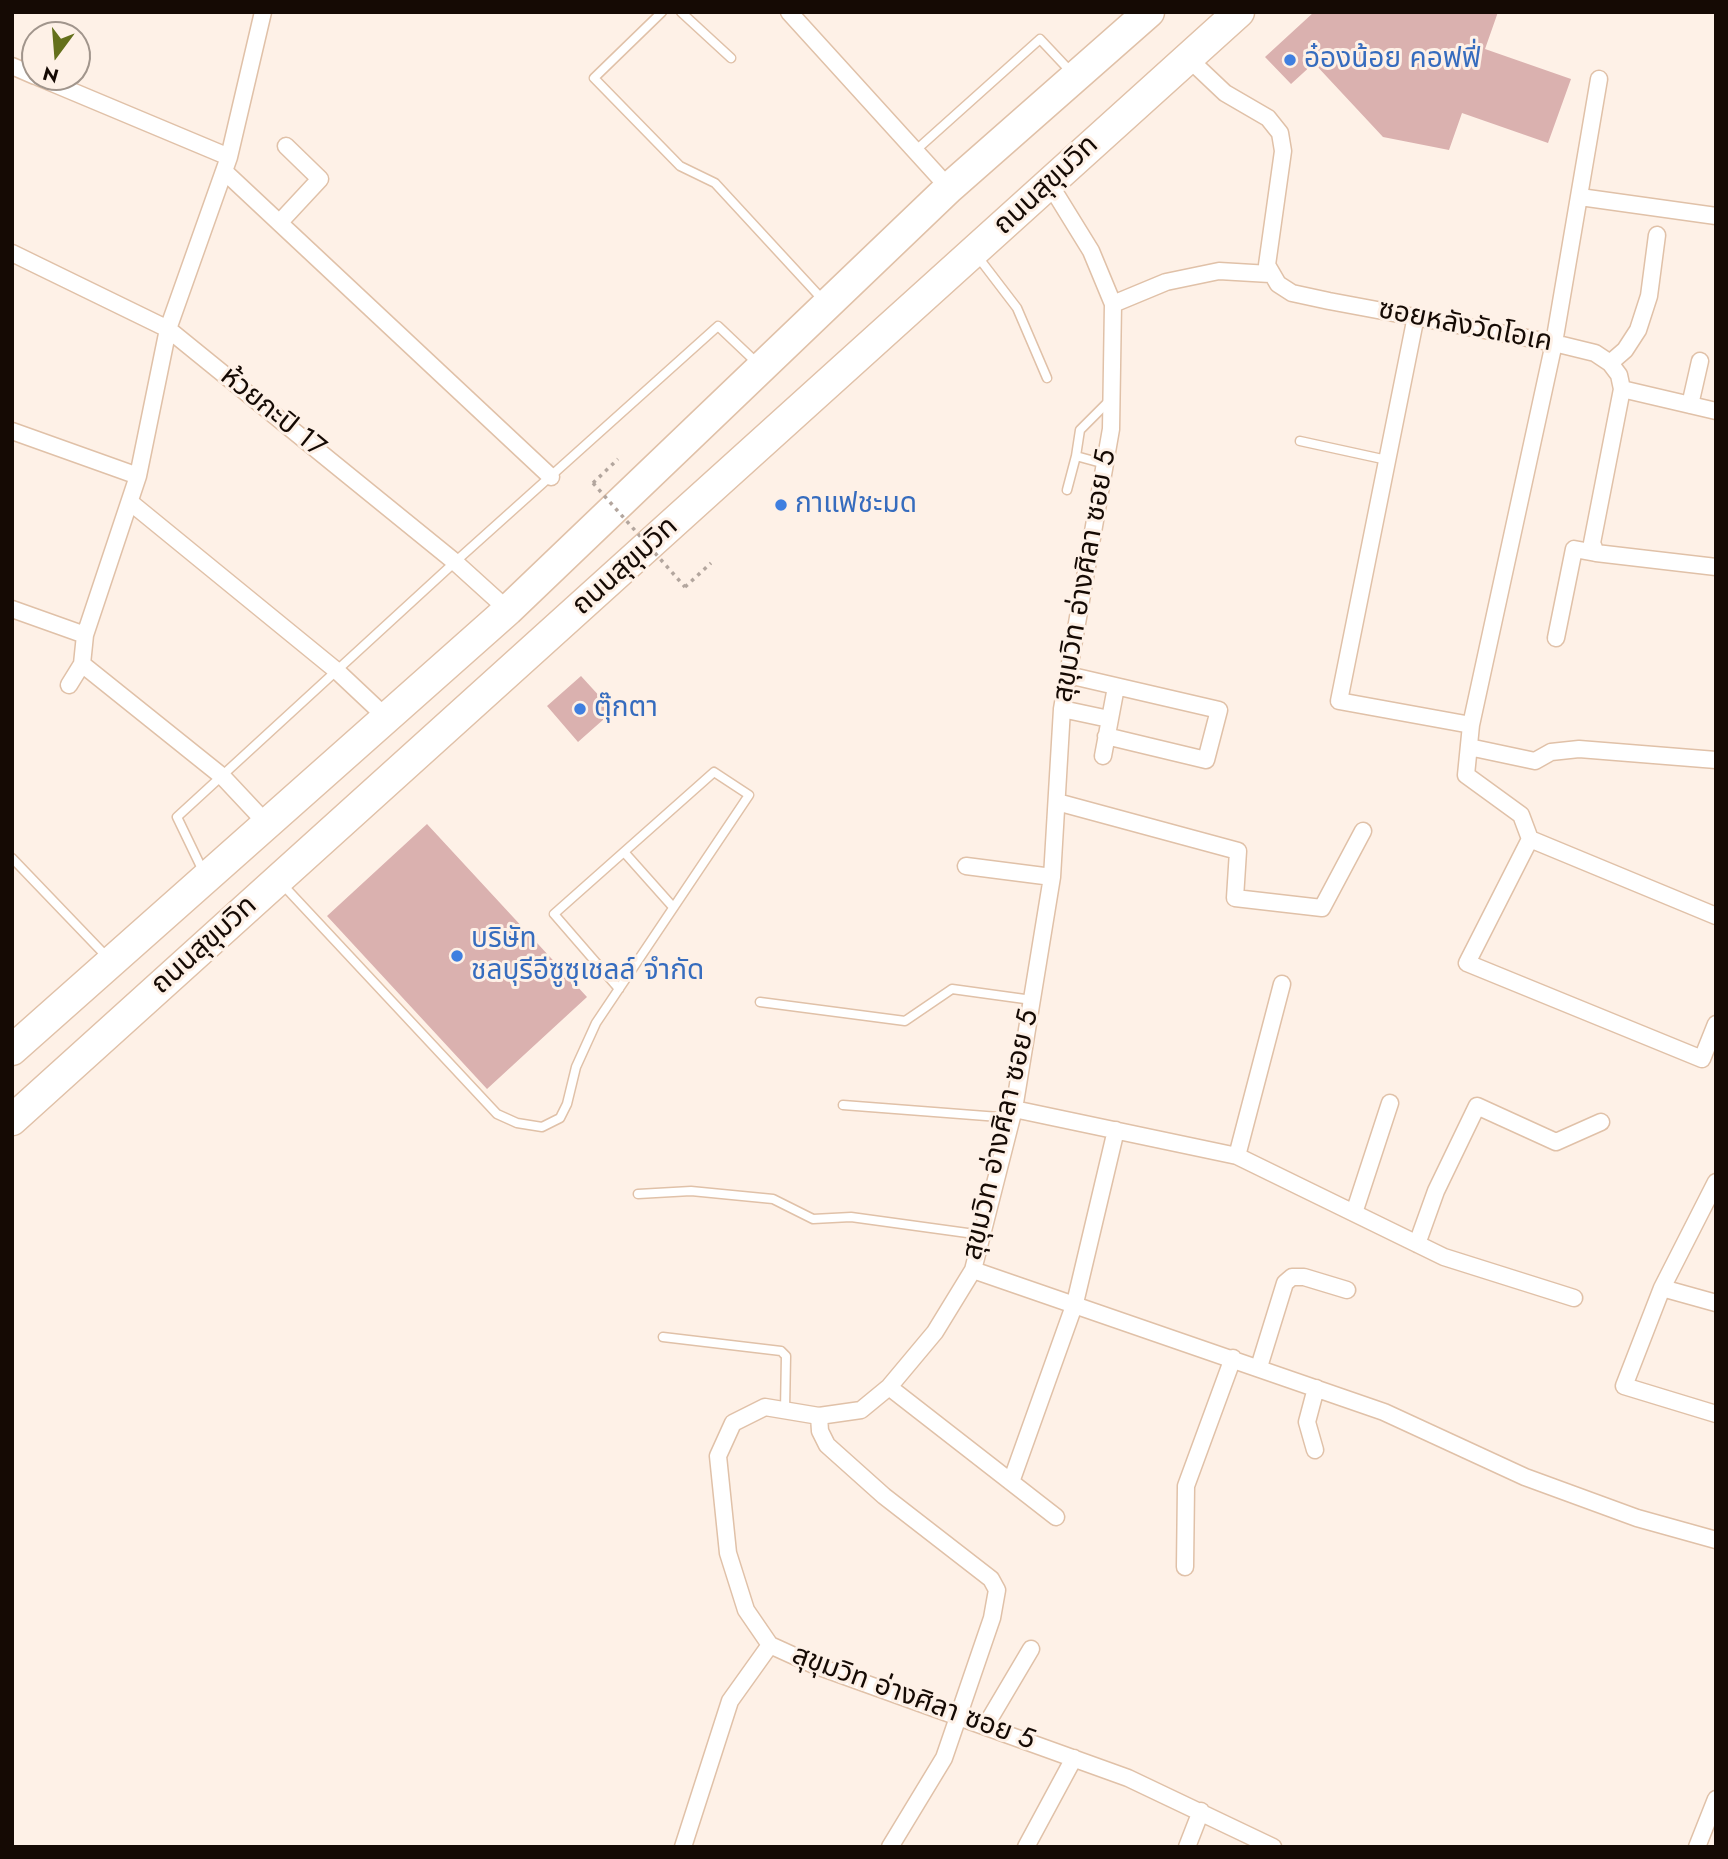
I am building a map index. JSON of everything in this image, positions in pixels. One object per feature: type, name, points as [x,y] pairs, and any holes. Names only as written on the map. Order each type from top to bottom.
[{"type":"highway","name":"ถนนสุขุมวิท","points":[[12,1050],[207,880],[508,610],[949,188],[1149,12]]},
{"type":"highway","name":"ถนนสุขุมวิท","points":[[12,1120],[1239,12]]},
{"type":"street","points":[[69,685],[82,664],[85,635],[138,476],[168,329],[226,164],[263,12]]},
{"type":"street","points":[[789,12],[949,188]]},
{"type":"street","points":[[1113,304],[1166,282],[1219,271],[1270,274],[1267,264],[1268,247],[1283,151],[1280,133],[1268,118],[1225,93],[1188,58]]},
{"type":"street","points":[[1599,79],[1554,343],[1471,725],[1466,775],[1521,815],[1530,839],[1716,916]]},
{"type":"street","points":[[68,91],[226,164],[280,222],[551,478]]},
{"type":"street","points":[[280,222],[320,179],[286,146]]},
{"type":"street","name":"สุขุมวิท อ่างศิลา ซอย 5","points":[[1049,183],[1091,251],[1113,304],[1111,399],[1105,464],[1062,709],[1052,877],[1013,1113],[973,1270],[935,1332],[889,1387],[861,1409],[819,1416],[765,1407],[733,1423],[718,1456],[728,1553],[746,1610],[770,1645],[814,1665],[1128,1778],[1273,1847]]},
{"type":"street","points":[[1580,197],[1716,216]]},
{"type":"street","points":[[1596,553],[1592,543],[1622,389],[1619,375],[1611,363],[1625,350],[1638,330],[1649,296],[1657,235]]},
{"type":"street","name":"ห้วยกะปิ 17","points":[[12,253],[168,329],[455,562],[508,610]]},
{"type":"street","name":"ซอยหลังวัดโอเค","points":[[1270,274],[1278,284],[1292,293],[1554,343],[1595,354],[1611,363]]},
{"type":"street","points":[[1416,316],[1339,701],[1471,725]]},
{"type":"street","points":[[1690,405],[1700,361]]},
{"type":"street","points":[[1622,389],[1716,411]]},
{"type":"street","points":[[12,431],[138,476]]},
{"type":"street","points":[[130,502],[337,671],[388,719]]},
{"type":"street","points":[[1556,638],[1574,550],[1716,567]]},
{"type":"street","points":[[12,608],[85,635]]},
{"type":"street","points":[[82,664],[223,777],[268,825]]},
{"type":"street","points":[[1068,675],[1219,710],[1206,760],[1106,736]]},
{"type":"street","points":[[1103,756],[1116,687]]},
{"type":"street","points":[[1062,709],[1110,719]]},
{"type":"street","points":[[1469,747],[1535,761],[1551,752],[1579,749],[1716,760]]},
{"type":"street","points":[[1057,802],[1238,851],[1235,898],[1322,908],[1363,831]]},
{"type":"street","points":[[1530,839],[1467,963],[1702,1059],[1716,1024]]},
{"type":"street","points":[[966,866],[1052,877]]},
{"type":"street","points":[[1237,1156],[1282,984]]},
{"type":"street","points":[[1354,1213],[1390,1103]]},
{"type":"street","points":[[1417,1244],[1436,1191],[1477,1106],[1556,1142],[1601,1122]]},
{"type":"street","points":[[1013,1113],[1116,1130],[1237,1156],[1444,1257],[1574,1298]]},
{"type":"street","points":[[1011,1482],[1075,1303],[1116,1130]]},
{"type":"street","points":[[1715,1183],[1662,1288],[1624,1385],[1716,1414]]},
{"type":"street","points":[[973,1270],[1075,1303],[1384,1412],[1525,1477],[1637,1518],[1716,1540]]},
{"type":"street","points":[[1259,1367],[1285,1283],[1292,1277],[1304,1278],[1347,1290]]},
{"type":"street","points":[[1662,1288],[1716,1303]]},
{"type":"street","points":[[1185,1567],[1186,1486],[1233,1358]]},
{"type":"street","points":[[889,1387],[1056,1517]]},
{"type":"street","points":[[1315,1450],[1307,1422],[1316,1388]]},
{"type":"street","points":[[819,1416],[820,1431],[827,1445],[884,1496],[991,1578],[997,1590],[992,1618],[944,1758],[890,1847]]},
{"type":"street","points":[[683,1847],[730,1701],[770,1645]]},
{"type":"street","points":[[986,1725],[1031,1648]]},
{"type":"street","points":[[1026,1847],[1074,1758]]},
{"type":"street","points":[[1697,1847],[1716,1799]]},
{"type":"street","points":[[1187,1847],[1201,1811]]},
{"type":"lane","points":[[662,12],[594,78],[680,166],[715,183],[827,305]]},
{"type":"lane","points":[[681,12],[731,58]]},
{"type":"lane","points":[[914,152],[1040,39],[1077,78]]},
{"type":"lane","points":[[974,253],[1017,308],[1047,378]]},
{"type":"lane","points":[[207,880],[177,817],[718,326],[762,367]]},
{"type":"lane","points":[[1067,490],[1080,430],[1111,399]]},
{"type":"lane","points":[[1300,441],[1387,460]]},
{"type":"lane","points":[[1076,456],[1105,464]]},
{"type":"lane","points":[[278,880],[497,1114],[517,1124],[542,1127],[559,1118],[567,1104],[576,1067],[596,1023],[619,989],[748,795],[714,772],[554,914],[619,989]]},
{"type":"lane","points":[[624,852],[673,907]]},
{"type":"lane","points":[[13,862],[112,962]]},
{"type":"lane","points":[[760,1002],[905,1021],[952,989],[1032,1000]]},
{"type":"lane","points":[[843,1105],[1013,1113]]},
{"type":"lane","points":[[638,1194],[691,1191],[773,1199],[813,1219],[851,1217],[982,1234]]},
{"type":"lane","points":[[663,1337],[781,1351],[786,1356],[785,1410]]},
{"type":"path","points":[[618,459],[593,483],[685,587],[711,564]]},
{"type":"building","points":[[1314,12],[1498,12],[1485,49],[1571,79],[1548,143],[1462,113],[1449,150],[1383,137],[1314,63],[1291,84],[1265,57]]},
{"type":"building","name":"ตุ๊กตา","points":[[581,676],[613,711],[578,742],[547,706]]},
{"type":"building","name":"บริษัท ชลบุรีอีซูซุเชลล์ จำกัด","points":[[427,824],[587,997],[487,1089],[327,916]]},
{"type":"place","name":"อ๋องน้อย คอฟฟี่","points":[[1290,60]]},
{"type":"place","name":"กาแฟชะมด","points":[[781,505]]},
{"type":"place","name":"ตุ๊กตา","points":[[580,709]]},
{"type":"place","name":"บริษัท ชลบุรีอีซูซุเชลล์ จำกัด","points":[[457,956]]}]
